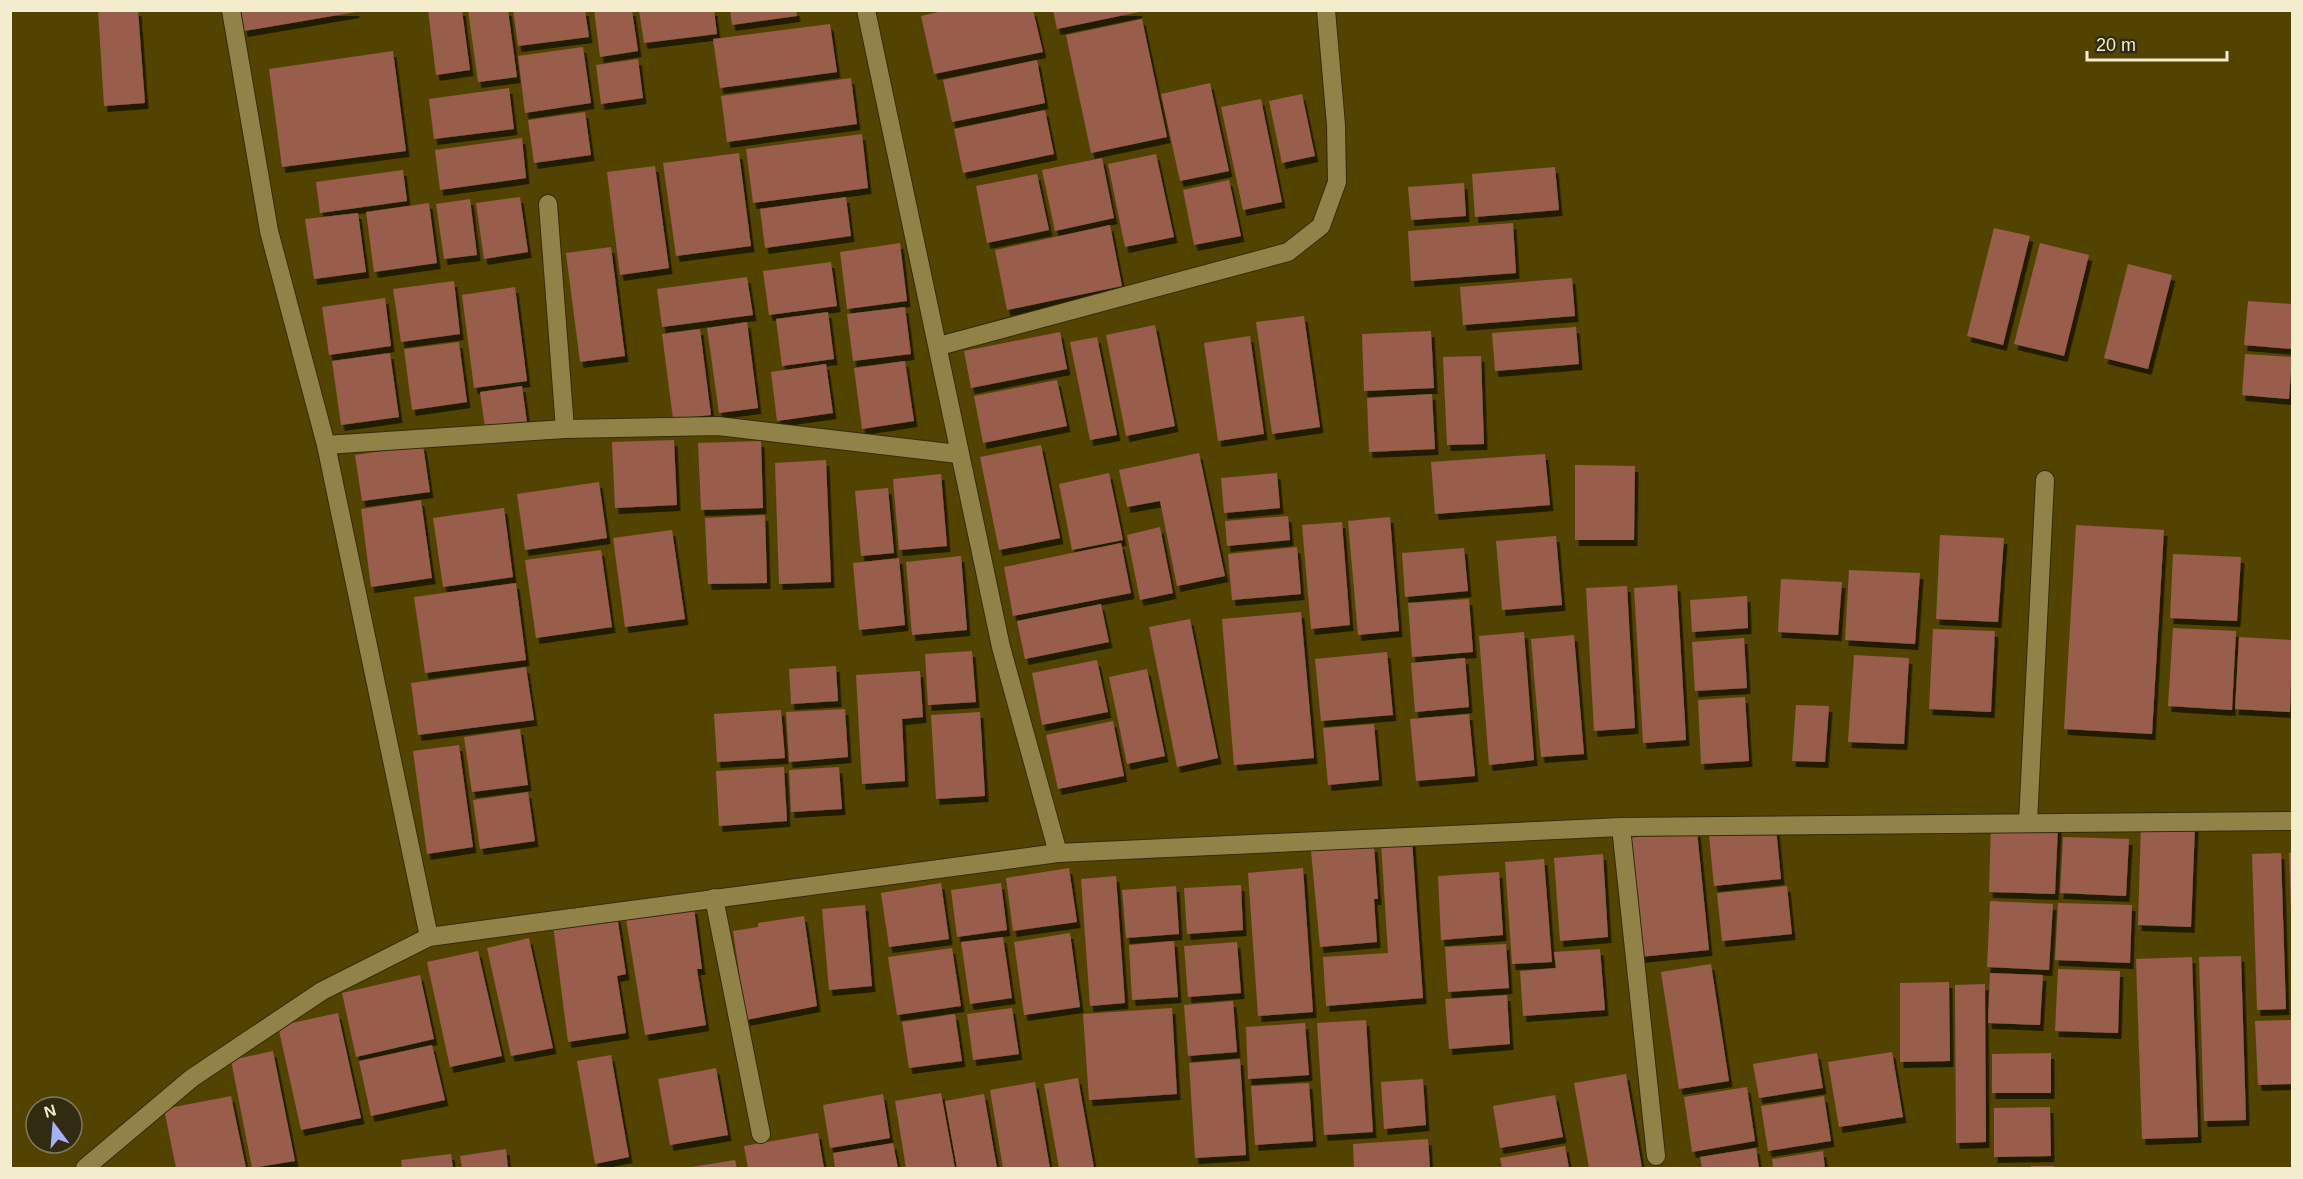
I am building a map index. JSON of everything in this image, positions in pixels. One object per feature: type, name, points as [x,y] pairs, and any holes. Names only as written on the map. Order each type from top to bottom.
[{"type":"street","points":[[231,10],[269,231],[326,446],[429,937]]},
{"type":"street","points":[[866,10],[939,346],[958,454],[1001,647],[1058,853]]},
{"type":"street","points":[[939,346],[1288,252],[1321,226],[1337,182],[1336,125],[1326,10]]},
{"type":"street","points":[[548,204],[565,429]]},
{"type":"street","points":[[326,446],[565,429],[718,426],[958,454]]},
{"type":"street","points":[[2028,822],[2045,480]]},
{"type":"street","points":[[85,1168],[201,1071],[322,991],[429,937],[1058,853],[1621,827],[2292,821]]},
{"type":"street","points":[[1621,827],[1656,1156]]},
{"type":"street","points":[[714,898],[761,1134]]},
{"type":"building","points":[[98,10],[138,10],[145,103],[104,106]]},
{"type":"building","points":[[241,10],[356,10],[356,12],[244,31]]},
{"type":"building","points":[[428,10],[462,10],[470,70],[436,75]]},
{"type":"building","points":[[468,10],[508,10],[517,77],[478,82]]},
{"type":"building","points":[[513,10],[585,10],[589,37],[518,46]]},
{"type":"building","points":[[594,10],[632,10],[638,51],[600,57]]},
{"type":"building","points":[[639,10],[714,10],[717,34],[644,43]]},
{"type":"building","points":[[730,10],[796,10],[797,16],[732,25]]},
{"type":"building","points":[[947,10],[1033,10],[1043,52],[934,74],[921,16]]},
{"type":"building","points":[[1053,10],[1139,10],[1139,12],[1057,29]]},
{"type":"building","points":[[1142,19],[1167,137],[1091,153],[1066,35]]},
{"type":"building","points":[[830,24],[837,72],[720,88],[713,39]]},
{"type":"building","points":[[583,47],[591,103],[525,113],[518,56]]},
{"type":"building","points":[[393,51],[406,151],[282,167],[269,69]]},
{"type":"building","points":[[638,59],[643,98],[601,104],[596,65]]},
{"type":"building","points":[[1037,60],[1045,103],[952,122],[943,80]]},
{"type":"building","points":[[851,78],[857,124],[727,142],[721,96]]},
{"type":"building","points":[[1210,83],[1229,171],[1180,181],[1161,94]]},
{"type":"building","points":[[509,88],[514,129],[434,139],[429,99]]},
{"type":"building","points":[[1302,94],[1315,156],[1282,163],[1269,101]]},
{"type":"building","points":[[1261,99],[1282,202],[1243,210],[1221,107]]},
{"type":"building","points":[[1045,110],[1054,154],[963,173],[954,129]]},
{"type":"building","points":[[585,112],[591,155],[534,163],[528,120]]},
{"type":"building","points":[[862,134],[868,188],[753,203],[746,149]]},
{"type":"building","points":[[522,138],[526,178],[440,190],[435,150]]},
{"type":"building","points":[[739,153],[751,246],[676,256],[663,163]]},
{"type":"building","points":[[1156,154],[1174,237],[1125,247],[1108,164]]},
{"type":"building","points":[[1102,158],[1114,218],[1055,231],[1042,170]]},
{"type":"building","points":[[655,166],[669,268],[620,275],[607,172]]},
{"type":"building","points":[[1555,167],[1559,210],[1475,217],[1472,174]]},
{"type":"building","points":[[403,170],[407,201],[320,213],[316,182]]},
{"type":"building","points":[[1037,174],[1049,230],[987,243],[976,186]]},
{"type":"building","points":[[1229,180],[1241,236],[1194,245],[1183,190]]},
{"type":"building","points":[[1464,183],[1466,216],[1411,220],[1408,187]]},
{"type":"building","points":[[520,197],[528,252],[484,259],[476,203]]},
{"type":"building","points":[[846,197],[851,236],[765,248],[760,209]]},
{"type":"building","points":[[470,199],[477,255],[444,259],[436,204]]},
{"type":"building","points":[[429,203],[437,263],[374,272],[366,212]]},
{"type":"building","points":[[358,213],[366,272],[314,279],[305,219]]},
{"type":"building","points":[[1513,223],[1516,273],[1411,281],[1408,231]]},
{"type":"building","points":[[1110,225],[1122,286],[1007,310],[995,250]]},
{"type":"building","points":[[1994,228],[2030,236],[2003,345],[1967,336]]},
{"type":"building","points":[[900,243],[907,301],[847,309],[840,252]]},
{"type":"building","points":[[2040,243],[2089,255],[2064,356],[2014,344]]},
{"type":"building","points":[[611,247],[625,356],[580,362],[566,253]]},
{"type":"building","points":[[831,262],[837,306],[769,315],[763,271]]},
{"type":"building","points":[[2128,264],[2172,275],[2148,369],[2104,358]]},
{"type":"building","points":[[747,277],[753,315],[662,327],[657,289]]},
{"type":"building","points":[[1572,278],[1575,316],[1463,325],[1460,287]]},
{"type":"building","points":[[454,281],[460,334],[401,342],[393,289]]},
{"type":"building","points":[[515,287],[527,381],[474,388],[462,295]]},
{"type":"building","points":[[385,298],[391,346],[329,355],[322,307]]},
{"type":"building","points":[[2248,301],[2292,304],[2292,349],[2244,345]]},
{"type":"building","points":[[905,307],[911,354],[853,361],[847,314]]},
{"type":"building","points":[[828,312],[834,359],[782,366],[776,319]]},
{"type":"building","points":[[1304,316],[1320,427],[1272,434],[1256,322]]},
{"type":"building","points":[[747,322],[758,408],[719,413],[707,328]]},
{"type":"building","points":[[1155,325],[1175,426],[1126,436],[1106,335]]},
{"type":"building","points":[[1576,327],[1579,364],[1495,371],[1492,333]]},
{"type":"building","points":[[700,329],[711,415],[673,419],[662,334]]},
{"type":"building","points":[[1431,331],[1434,388],[1364,391],[1362,334]]},
{"type":"building","points":[[1060,332],[1067,369],[971,388],[964,351]]},
{"type":"building","points":[[1250,336],[1264,434],[1218,441],[1204,343]]},
{"type":"building","points":[[1097,337],[1117,435],[1090,440],[1070,342]]},
{"type":"building","points":[[459,342],[467,402],[412,410],[404,349]]},
{"type":"building","points":[[390,353],[399,417],[341,425],[332,361]]},
{"type":"building","points":[[2245,354],[2292,357],[2289,399],[2242,395]]},
{"type":"building","points":[[1481,356],[1484,444],[1447,445],[1443,357]]},
{"type":"building","points":[[905,361],[914,421],[862,429],[854,368]]},
{"type":"building","points":[[826,364],[833,413],[777,421],[771,372]]},
{"type":"building","points":[[1057,380],[1067,426],[983,443],[974,396]]},
{"type":"building","points":[[522,386],[527,422],[485,428],[480,392]]},
{"type":"building","points":[[1432,394],[1435,449],[1369,452],[1367,398]]},
{"type":"building","points":[[674,440],[677,505],[615,508],[612,442]]},
{"type":"building","points":[[761,441],[763,508],[701,510],[698,443]]},
{"type":"building","points":[[423,445],[430,492],[362,501],[355,455]]},
{"type":"building","points":[[1041,445],[1060,538],[999,550],[980,457]]},
{"type":"building","points":[[1199,453],[1225,576],[1177,586],[1160,501],[1127,507],[1119,470]]},
{"type":"building","points":[[1545,454],[1550,505],[1435,514],[1431,462]]},
{"type":"building","points":[[826,460],[831,582],[779,584],[775,463]]},
{"type":"building","points":[[1575,465],[1635,466],[1634,540],[1575,540]]},
{"type":"building","points":[[1109,473],[1123,540],[1072,550],[1059,484]]},
{"type":"building","points":[[1277,473],[1280,508],[1224,513],[1221,478]]},
{"type":"building","points":[[941,474],[947,546],[899,550],[893,479]]},
{"type":"building","points":[[599,482],[607,538],[525,550],[517,494]]},
{"type":"building","points":[[888,488],[894,553],[861,556],[855,491]]},
{"type":"building","points":[[421,500],[432,578],[371,587],[361,509]]},
{"type":"building","points":[[504,508],[513,577],[443,587],[433,518]]},
{"type":"building","points":[[765,515],[767,583],[708,584],[705,518]]},
{"type":"building","points":[[1288,516],[1290,540],[1227,546],[1225,521]]},
{"type":"building","points":[[1390,517],[1399,631],[1358,635],[1348,521]]},
{"type":"building","points":[[1342,522],[1350,625],[1311,629],[1302,525]]},
{"type":"building","points":[[2076,525],[2164,530],[2152,734],[2064,729]]},
{"type":"building","points":[[1160,527],[1173,593],[1140,600],[1127,535]]},
{"type":"building","points":[[672,530],[685,619],[625,627],[613,538]]},
{"type":"building","points":[[1940,535],[2004,538],[1998,622],[1936,619]]},
{"type":"building","points":[[1556,536],[1562,605],[1502,610],[1496,541]]},
{"type":"building","points":[[1121,543],[1131,593],[1013,616],[1004,567]]},
{"type":"building","points":[[1297,547],[1301,594],[1232,600],[1228,554]]},
{"type":"building","points":[[1464,548],[1468,591],[1405,597],[1402,553]]},
{"type":"building","points":[[601,550],[612,627],[536,638],[525,560]]},
{"type":"building","points":[[2173,554],[2241,557],[2237,621],[2170,618]]},
{"type":"building","points":[[961,556],[967,630],[912,635],[906,562]]},
{"type":"building","points":[[899,558],[905,625],[859,630],[853,563]]},
{"type":"building","points":[[1849,570],[1920,573],[1915,644],[1845,640]]},
{"type":"building","points":[[1781,579],[1842,582],[1838,635],[1778,632]]},
{"type":"building","points":[[516,583],[526,660],[425,673],[414,597]]},
{"type":"building","points":[[1677,585],[1686,740],[1643,743],[1634,588]]},
{"type":"building","points":[[1627,586],[1635,728],[1594,731],[1586,588]]},
{"type":"building","points":[[1747,596],[1748,628],[1692,632],[1690,600]]},
{"type":"building","points":[[1469,599],[1473,652],[1412,657],[1408,603]]},
{"type":"building","points":[[1101,604],[1109,642],[1025,659],[1017,621]]},
{"type":"building","points":[[1301,612],[1314,758],[1234,765],[1222,619]]},
{"type":"building","points":[[1190,619],[1218,758],[1177,767],[1149,627]]},
{"type":"building","points":[[2173,628],[2236,631],[2232,710],[2168,706]]},
{"type":"building","points":[[1933,629],[1995,631],[1991,712],[1929,709]]},
{"type":"building","points":[[1524,632],[1534,760],[1489,765],[1479,636]]},
{"type":"building","points":[[1574,635],[1584,754],[1541,757],[1531,639]]},
{"type":"building","points":[[2239,637],[2292,640],[2290,712],[2235,709]]},
{"type":"building","points":[[1744,638],[1747,688],[1695,691],[1692,642]]},
{"type":"building","points":[[972,651],[976,702],[928,705],[925,654]]},
{"type":"building","points":[[1387,652],[1393,715],[1321,721],[1315,659]]},
{"type":"building","points":[[1854,655],[1909,658],[1904,744],[1848,742]]},
{"type":"building","points":[[1465,658],[1469,707],[1415,712],[1411,663]]},
{"type":"building","points":[[1097,660],[1108,712],[1042,725],[1032,673]]},
{"type":"building","points":[[836,666],[838,701],[791,704],[789,669]]},
{"type":"building","points":[[526,667],[534,720],[418,735],[411,683]]},
{"type":"building","points":[[1147,669],[1165,756],[1127,764],[1109,677]]},
{"type":"building","points":[[920,671],[923,717],[902,719],[905,781],[862,784],[856,675]]},
{"type":"building","points":[[1745,697],[1749,761],[1701,764],[1698,700]]},
{"type":"building","points":[[1796,705],[1829,706],[1825,762],[1792,761]]},
{"type":"building","points":[[845,709],[848,757],[789,762],[786,712]]},
{"type":"building","points":[[781,710],[785,758],[717,762],[714,714]]},
{"type":"building","points":[[980,712],[985,796],[936,799],[931,715]]},
{"type":"building","points":[[1469,714],[1475,776],[1416,781],[1410,719]]},
{"type":"building","points":[[1113,721],[1124,776],[1058,789],[1046,735]]},
{"type":"building","points":[[1374,724],[1379,780],[1328,785],[1323,728]]},
{"type":"building","points":[[520,729],[528,785],[472,792],[464,737]]},
{"type":"building","points":[[459,745],[473,847],[427,854],[413,751]]},
{"type":"building","points":[[784,767],[787,821],[719,826],[716,771]]},
{"type":"building","points":[[839,767],[842,809],[791,812],[789,770]]},
{"type":"building","points":[[528,792],[535,841],[480,849],[473,800]]},
{"type":"building","points":[[1991,824],[2058,826],[2055,894],[1989,892]]},
{"type":"building","points":[[2141,824],[2195,826],[2191,927],[2138,925]]},
{"type":"building","points":[[1776,828],[1781,879],[1714,886],[1709,835]]},
{"type":"building","points":[[1697,831],[1709,950],[1640,957],[1628,838]]},
{"type":"building","points":[[2063,837],[2129,839],[2126,896],[2060,893]]},
{"type":"building","points":[[1412,840],[1423,998],[1326,1006],[1323,957],[1388,953],[1381,842]]},
{"type":"building","points":[[1374,846],[1378,899],[1374,899],[1377,942],[1320,947],[1311,851]]},
{"type":"building","points":[[2292,852],[2292,911],[2291,911],[2289,853]]},
{"type":"building","points":[[2281,853],[2286,1009],[2257,1010],[2252,854]]},
{"type":"building","points":[[1603,854],[1608,937],[1560,941],[1554,858]]},
{"type":"building","points":[[1544,859],[1552,962],[1512,964],[1505,862]]},
{"type":"building","points":[[1069,868],[1077,922],[1013,931],[1006,878]]},
{"type":"building","points":[[1303,868],[1313,1012],[1258,1016],[1248,873]]},
{"type":"building","points":[[1499,872],[1503,935],[1441,940],[1438,876]]},
{"type":"building","points":[[1116,876],[1125,1003],[1090,1006],[1081,879]]},
{"type":"building","points":[[941,883],[949,939],[889,947],[881,893]]},
{"type":"building","points":[[1001,883],[1007,930],[957,937],[951,890]]},
{"type":"building","points":[[1241,885],[1243,930],[1187,934],[1184,888]]},
{"type":"building","points":[[1176,886],[1179,934],[1126,938],[1122,890]]},
{"type":"building","points":[[1787,886],[1792,934],[1722,941],[1717,893]]},
{"type":"building","points":[[1990,901],[2053,904],[2049,970],[1987,967]]},
{"type":"building","points":[[2058,903],[2132,905],[2130,963],[2055,960]]},
{"type":"building","points":[[865,905],[872,986],[829,990],[822,909]]},
{"type":"building","points":[[694,908],[702,969],[697,969],[706,1025],[645,1035],[626,919]]},
{"type":"building","points":[[617,915],[626,974],[617,976],[626,1033],[568,1042],[553,925]]},
{"type":"building","points":[[804,916],[817,1006],[746,1020],[733,931],[758,927],[758,923]]},
{"type":"building","points":[[1070,933],[1080,1007],[1024,1015],[1014,942]]},
{"type":"building","points":[[1003,937],[1012,998],[970,1004],[961,942]]},
{"type":"building","points":[[529,938],[553,1048],[511,1056],[487,948]]},
{"type":"building","points":[[1174,941],[1178,997],[1132,1000],[1129,945]]},
{"type":"building","points":[[1237,942],[1241,993],[1188,997],[1184,946]]},
{"type":"building","points":[[1506,944],[1509,988],[1448,992],[1445,947]]},
{"type":"building","points":[[952,948],[961,1006],[897,1015],[888,957]]},
{"type":"building","points":[[1600,949],[1605,1010],[1523,1016],[1520,971],[1556,968],[1554,952]]},
{"type":"building","points":[[478,951],[502,1056],[450,1067],[427,962]]},
{"type":"building","points":[[2241,956],[2246,1120],[2204,1121],[2199,957]]},
{"type":"building","points":[[2192,957],[2198,1137],[2142,1139],[2136,959]]},
{"type":"building","points":[[1711,964],[1729,1081],[1679,1089],[1661,972]]},
{"type":"building","points":[[2058,969],[2120,971],[2118,1033],[2055,1031]]},
{"type":"building","points":[[1990,973],[2043,975],[2040,1025],[1988,1023]]},
{"type":"building","points":[[420,975],[434,1039],[356,1057],[342,993]]},
{"type":"building","points":[[1949,982],[1950,1061],[1900,1062],[1900,983]]},
{"type":"building","points":[[1985,984],[1986,1142],[1956,1143],[1955,985]]},
{"type":"building","points":[[1507,995],[1510,1044],[1449,1049],[1445,999]]},
{"type":"building","points":[[1233,1001],[1237,1052],[1188,1056],[1184,1005]]},
{"type":"building","points":[[1012,1008],[1019,1054],[973,1060],[967,1014]]},
{"type":"building","points":[[1172,1008],[1177,1094],[1089,1100],[1083,1014]]},
{"type":"building","points":[[338,1013],[361,1118],[301,1130],[278,1026]]},
{"type":"building","points":[[955,1014],[962,1061],[909,1068],[902,1022]]},
{"type":"building","points":[[1366,1020],[1373,1132],[1324,1135],[1317,1023]]},
{"type":"building","points":[[2292,1020],[2292,1084],[2258,1085],[2255,1021]]},
{"type":"building","points":[[1305,1023],[1309,1075],[1248,1079],[1246,1027]]},
{"type":"building","points":[[432,1045],[445,1100],[371,1116],[359,1061]]},
{"type":"building","points":[[273,1051],[295,1161],[252,1168],[231,1060]]},
{"type":"building","points":[[1892,1052],[1903,1117],[1839,1127],[1828,1062]]},
{"type":"building","points":[[1817,1053],[1823,1088],[1759,1098],[1753,1064]]},
{"type":"building","points":[[2051,1053],[2051,1093],[1992,1093],[1992,1054]]},
{"type":"building","points":[[611,1055],[629,1157],[595,1164],[577,1061]]},
{"type":"building","points":[[1240,1059],[1246,1155],[1195,1158],[1189,1063]]},
{"type":"building","points":[[716,1068],[728,1135],[670,1145],[658,1079]]},
{"type":"building","points":[[1626,1074],[1642,1168],[1589,1168],[1574,1083]]},
{"type":"building","points":[[1078,1078],[1094,1168],[1059,1168],[1044,1084]]},
{"type":"building","points":[[1423,1079],[1426,1125],[1384,1129],[1381,1082]]},
{"type":"building","points":[[1035,1082],[1050,1168],[1003,1168],[990,1090]]},
{"type":"building","points":[[1309,1083],[1313,1141],[1255,1145],[1251,1086]]},
{"type":"building","points":[[1747,1087],[1755,1141],[1692,1152],[1684,1097]]},
{"type":"building","points":[[941,1093],[955,1168],[906,1168],[895,1101]]},
{"type":"building","points":[[883,1094],[890,1138],[830,1148],[823,1105]]},
{"type":"building","points":[[984,1094],[997,1168],[957,1168],[945,1101]]},
{"type":"building","points":[[1555,1095],[1563,1137],[1500,1148],[1493,1106]]},
{"type":"building","points":[[231,1096],[246,1168],[176,1168],[164,1109]]},
{"type":"building","points":[[1824,1096],[1831,1141],[1768,1151],[1761,1106]]},
{"type":"building","points":[[2050,1107],[2051,1156],[1994,1157],[1994,1108]]},
{"type":"building","points":[[818,1133],[824,1168],[748,1168],[744,1146]]},
{"type":"building","points":[[1428,1139],[1430,1168],[1354,1168],[1353,1144]]},
{"type":"building","points":[[893,1143],[898,1168],[835,1168],[833,1153]]},
{"type":"building","points":[[1565,1146],[1569,1168],[1502,1168],[1500,1158]]},
{"type":"building","points":[[1756,1148],[1759,1168],[1702,1168],[1700,1157]]},
{"type":"building","points":[[506,1149],[508,1168],[462,1168],[460,1156]]},
{"type":"building","points":[[1823,1151],[1825,1168],[1773,1168],[1772,1159]]},
{"type":"building","points":[[451,1154],[453,1168],[402,1168],[401,1160]]},
{"type":"building","points":[[735,1160],[737,1168],[692,1168],[692,1167]]},
{"type":"building","points":[[2031,1166],[2054,1166],[2054,1168],[2031,1168]]}]
